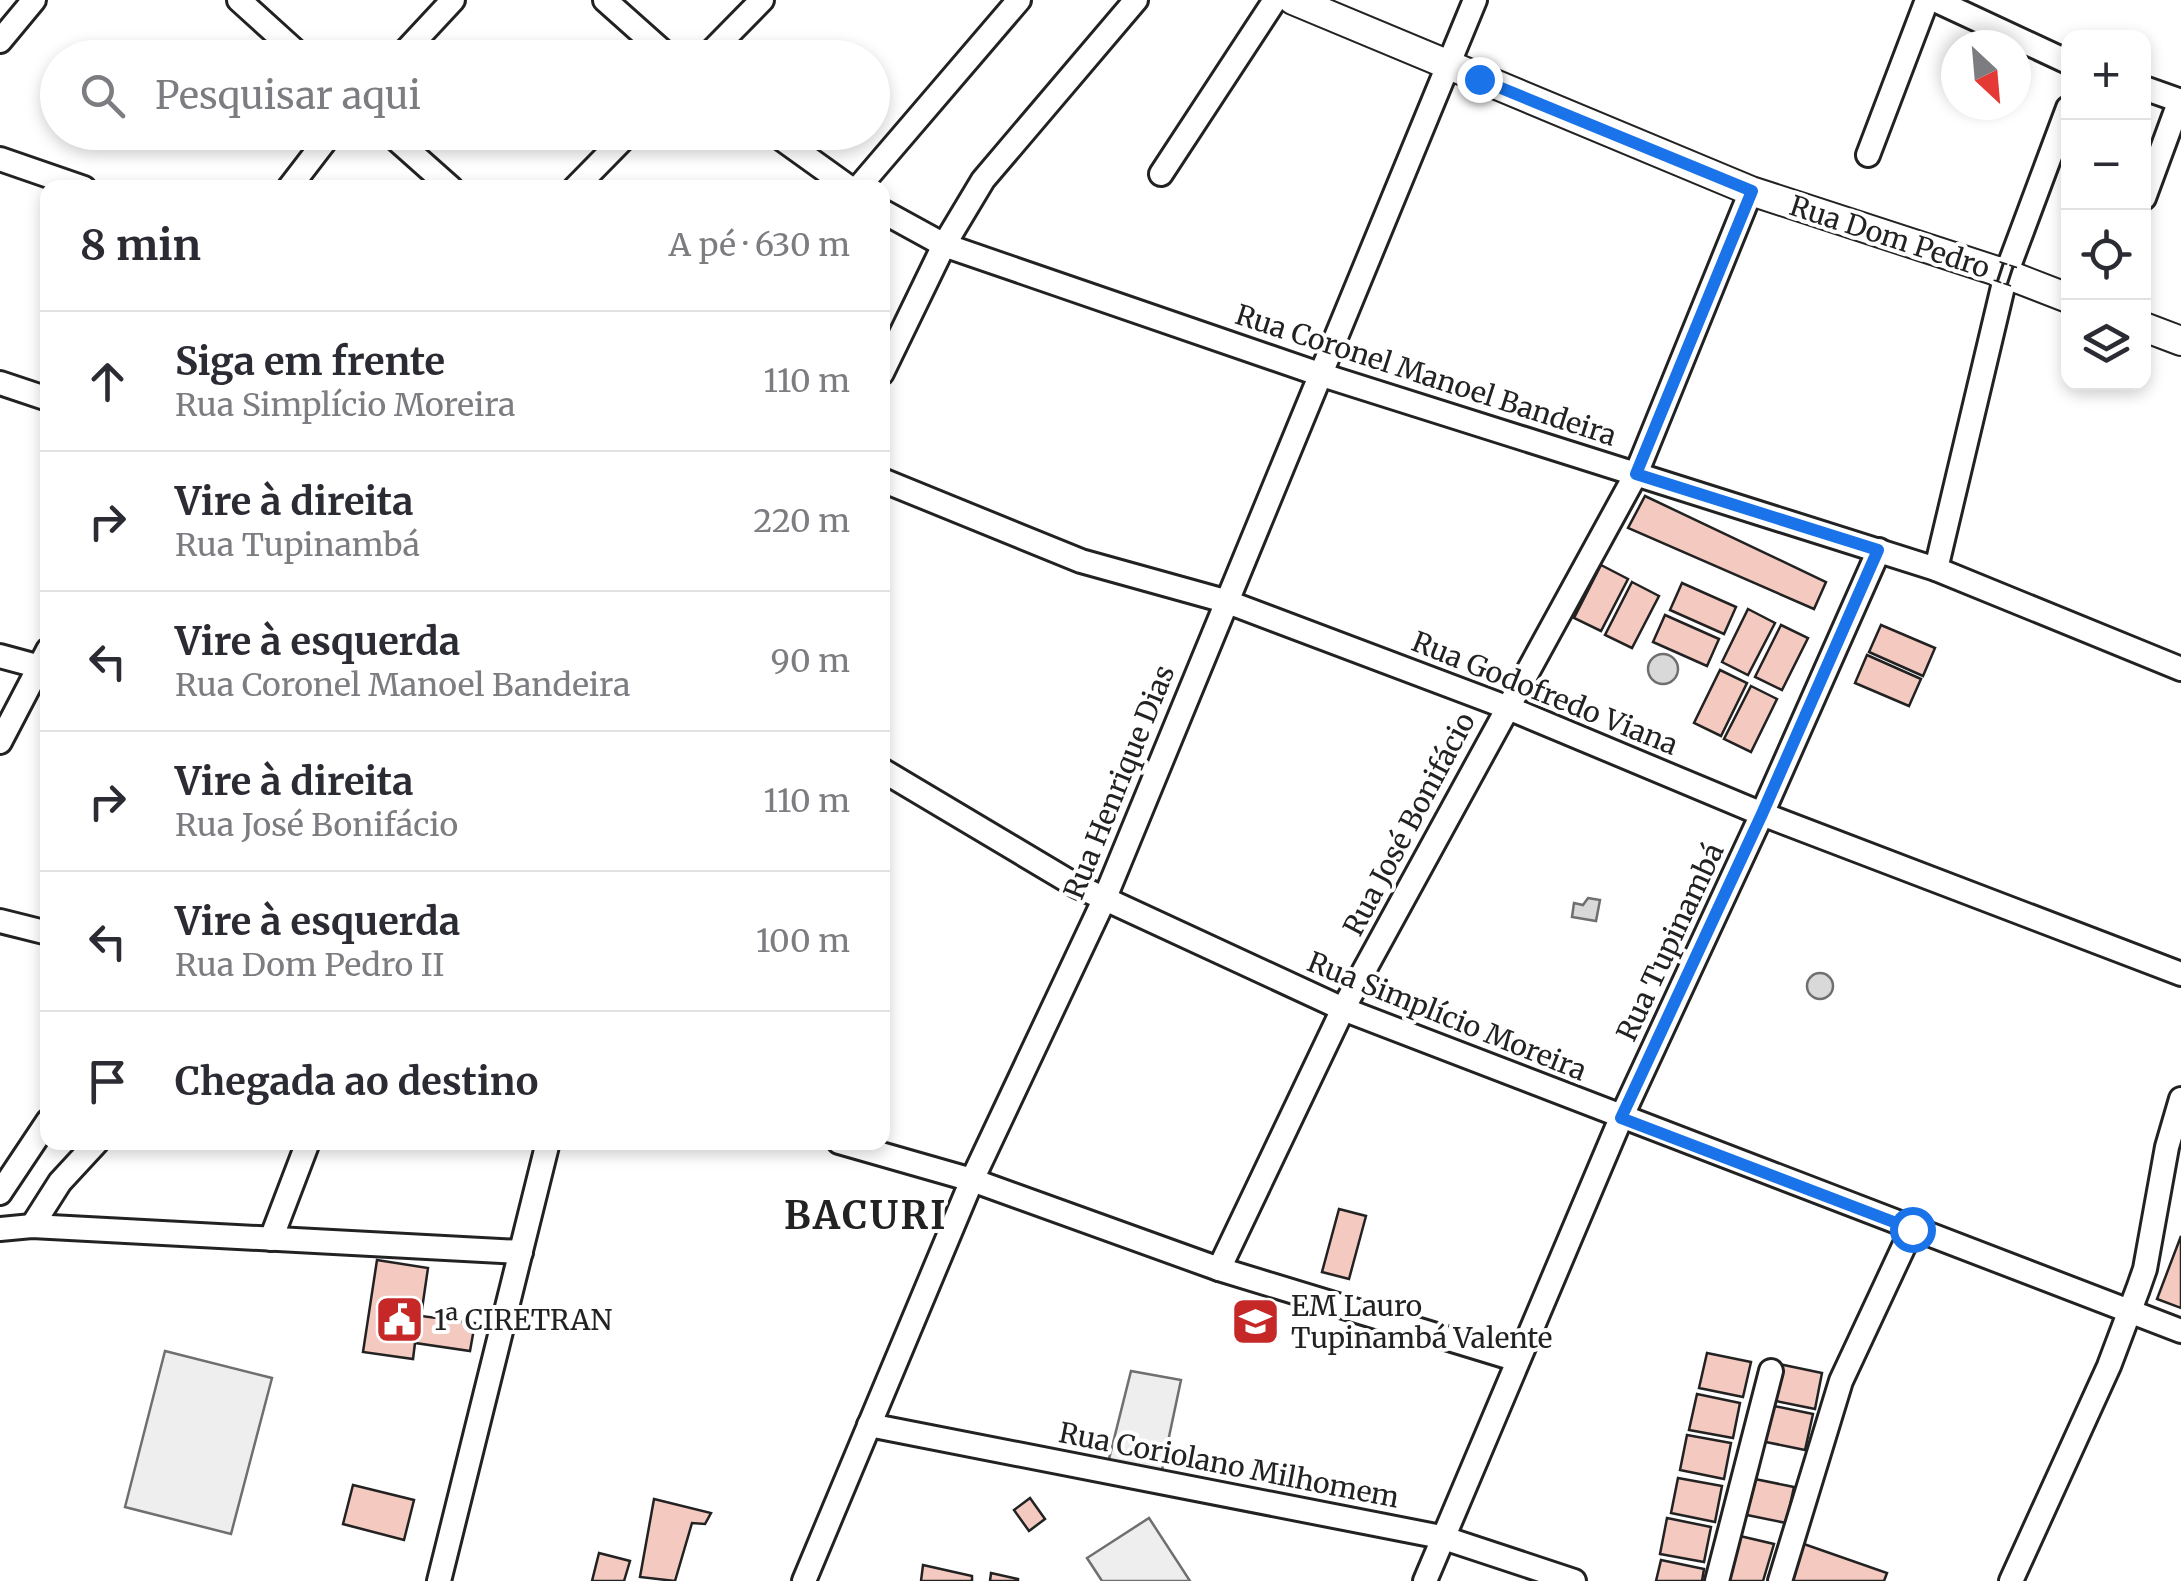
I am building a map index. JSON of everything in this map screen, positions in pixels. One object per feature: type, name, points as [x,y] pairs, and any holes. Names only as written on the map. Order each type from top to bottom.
[{"type":"main road","name":"Rua Dom Pedro II","points":[[1293,0],[1752,191],[2061,295]]},
{"type":"main road","points":[[2151,329],[2181,341]]},
{"type":"street","points":[[0,41],[34,0]]},
{"type":"street","points":[[239,0],[284,40]]},
{"type":"street","points":[[415,40],[453,0]]},
{"type":"street","points":[[604,0],[650,40]]},
{"type":"street","points":[[723,40],[762,0]]},
{"type":"street","points":[[865,180],[1020,0]]},
{"type":"street","points":[[890,356],[944,245],[982,180],[1136,0]]},
{"type":"street","points":[[1161,174],[1275,0]]},
{"type":"street","name":"Rua Henrique Dias","points":[[804,1581],[972,1180],[1104,900],[1475,0]]},
{"type":"street","points":[[1868,155],[1931,0],[2061,59]]},
{"type":"street","points":[[2151,90],[2180,100],[2151,179]]},
{"type":"street","points":[[1936,569],[2006,274],[2064,120]]},
{"type":"street","points":[[295,180],[318,150]]},
{"type":"street","points":[[408,150],[442,180]]},
{"type":"street","points":[[583,180],[612,150]]},
{"type":"street","points":[[797,150],[839,180]]},
{"type":"street","points":[[0,159],[61,180]]},
{"type":"street","name":"Rua José Bonifácio","points":[[1219,1268],[1344,1009],[1636,474],[1752,191]]},
{"type":"street","name":"Rua Coronel Manoel Bandeira","points":[[890,216],[944,245],[1319,374],[1936,569],[2181,669]]},
{"type":"street","points":[[0,383],[40,396]]},
{"type":"street","name":"Rua Godofredo Viana","points":[[890,483],[1081,561],[1225,601],[1506,707],[1762,814],[2181,974]]},
{"type":"street","name":"Rua Tupinambá","points":[[1425,1581],[1621,1118],[1762,814],[1878,550]]},
{"type":"street","points":[[0,656],[40,661]]},
{"type":"street","points":[[0,742],[40,668]]},
{"type":"street","name":"Rua Simplício Moreira","points":[[890,775],[1104,900],[1344,1009],[2181,1331]]},
{"type":"street","points":[[0,922],[40,931]]},
{"type":"street","points":[[2012,1581],[2108,1366],[2145,1269],[2167,1147],[2181,1099]]},
{"type":"street","points":[[0,1193],[40,1134]]},
{"type":"street","points":[[16,1228],[90,1150]]},
{"type":"street","points":[[271,1239],[305,1150]]},
{"type":"street","points":[[439,1581],[546,1150]]},
{"type":"street","points":[[868,1150],[972,1180],[1219,1268],[1518,1360]]},
{"type":"street","points":[[16,1228],[521,1252]]},
{"type":"street","points":[[1780,1581],[1842,1380],[1912,1229]]},
{"type":"street","points":[[1716,1581],[1772,1372]]},
{"type":"street","name":"Rua Coriolano Milhomem","points":[[869,1425],[1442,1537],[1574,1581]]},
{"type":"shaded area","points":[[1663,654],[1674,658],[1678,669],[1674,680],[1663,684],[1652,680],[1648,669],[1652,658]]},
{"type":"shaded area","points":[[1588,898],[1600,900],[1596,921],[1572,917],[1574,903],[1583,905]]},
{"type":"shaded area","points":[[1820,973],[1829,977],[1833,986],[1829,995],[1820,999],[1811,995],[1807,986],[1811,977]]},
{"type":"shaded area","points":[[165,1351],[272,1378],[231,1534],[125,1507]]},
{"type":"shaded area","points":[[1131,1371],[1181,1380],[1162,1470],[1108,1463]]},
{"type":"shaded area","points":[[1149,1518],[1190,1581],[1102,1581],[1087,1558]]},
{"type":"building","points":[[1645,496],[1826,582],[1814,609],[1628,528]]},
{"type":"building","points":[[1601,565],[1628,579],[1601,631],[1574,618]]},
{"type":"building","points":[[1632,582],[1659,596],[1632,648],[1605,635]]},
{"type":"building","points":[[1682,583],[1736,607],[1724,634],[1670,610]]},
{"type":"building","points":[[1748,609],[1775,623],[1748,675],[1722,662]]},
{"type":"building","points":[[1665,615],[1719,639],[1707,666],[1653,642]]},
{"type":"building","points":[[1781,625],[1808,638],[1782,690],[1755,677]]},
{"type":"building","points":[[1881,625],[1935,648],[1923,676],[1869,652]]},
{"type":"building","points":[[1867,655],[1921,679],[1909,706],[1855,683]]},
{"type":"building","points":[[1720,670],[1747,683],[1721,736],[1694,723]]},
{"type":"building","points":[[1751,686],[1777,699],[1751,752],[1724,739]]},
{"type":"building","points":[[1339,1209],[1366,1216],[1349,1279],[1322,1272]]},
{"type":"building","points":[[2181,1236],[2181,1308],[2157,1299]]},
{"type":"building","points":[[377,1260],[428,1268],[421,1316],[475,1323],[470,1351],[415,1343],[413,1359],[363,1352]]},
{"type":"building","points":[[1707,1353],[1751,1362],[1743,1397],[1699,1388]]},
{"type":"building","points":[[1779,1364],[1822,1373],[1815,1409],[1771,1400]]},
{"type":"building","points":[[1697,1394],[1740,1403],[1733,1438],[1689,1430]]},
{"type":"building","points":[[1769,1405],[1813,1414],[1805,1450],[1761,1441]]},
{"type":"building","points":[[1687,1435],[1731,1443],[1724,1479],[1680,1470]]},
{"type":"building","points":[[1678,1478],[1722,1486],[1715,1522],[1671,1513]]},
{"type":"building","points":[[1750,1478],[1794,1487],[1786,1523],[1742,1514]]},
{"type":"building","points":[[353,1485],[414,1500],[404,1540],[343,1524]]},
{"type":"building","points":[[1030,1498],[1045,1519],[1029,1531],[1014,1510]]},
{"type":"building","points":[[654,1499],[711,1513],[705,1524],[692,1523],[675,1581],[640,1577]]},
{"type":"building","points":[[1667,1518],[1711,1527],[1704,1562],[1660,1554]]},
{"type":"building","points":[[1740,1536],[1774,1544],[1763,1581],[1727,1581]]},
{"type":"building","points":[[1801,1543],[1887,1573],[1884,1581],[1787,1581]]},
{"type":"building","points":[[599,1553],[630,1561],[624,1581],[592,1581]]},
{"type":"building","points":[[1661,1560],[1704,1569],[1702,1581],[1656,1581]]},
{"type":"building","points":[[923,1565],[972,1576],[972,1581],[921,1581]]},
{"type":"building","points":[[991,1573],[1018,1579],[1018,1581],[990,1581]]},
{"type":"place","name":"1ª CIRETRAN","points":[[399,1320]]},
{"type":"place","name":"EM Lauro Tupinambá Valente","points":[[1256,1322]]},
{"type":"district","name":"BACURI","points":[[866,1216]]},
{"type":"route","points":[[1479,79],[1752,191],[1636,474],[1878,550],[1762,814],[1621,1118],[1912,1229]]}]
